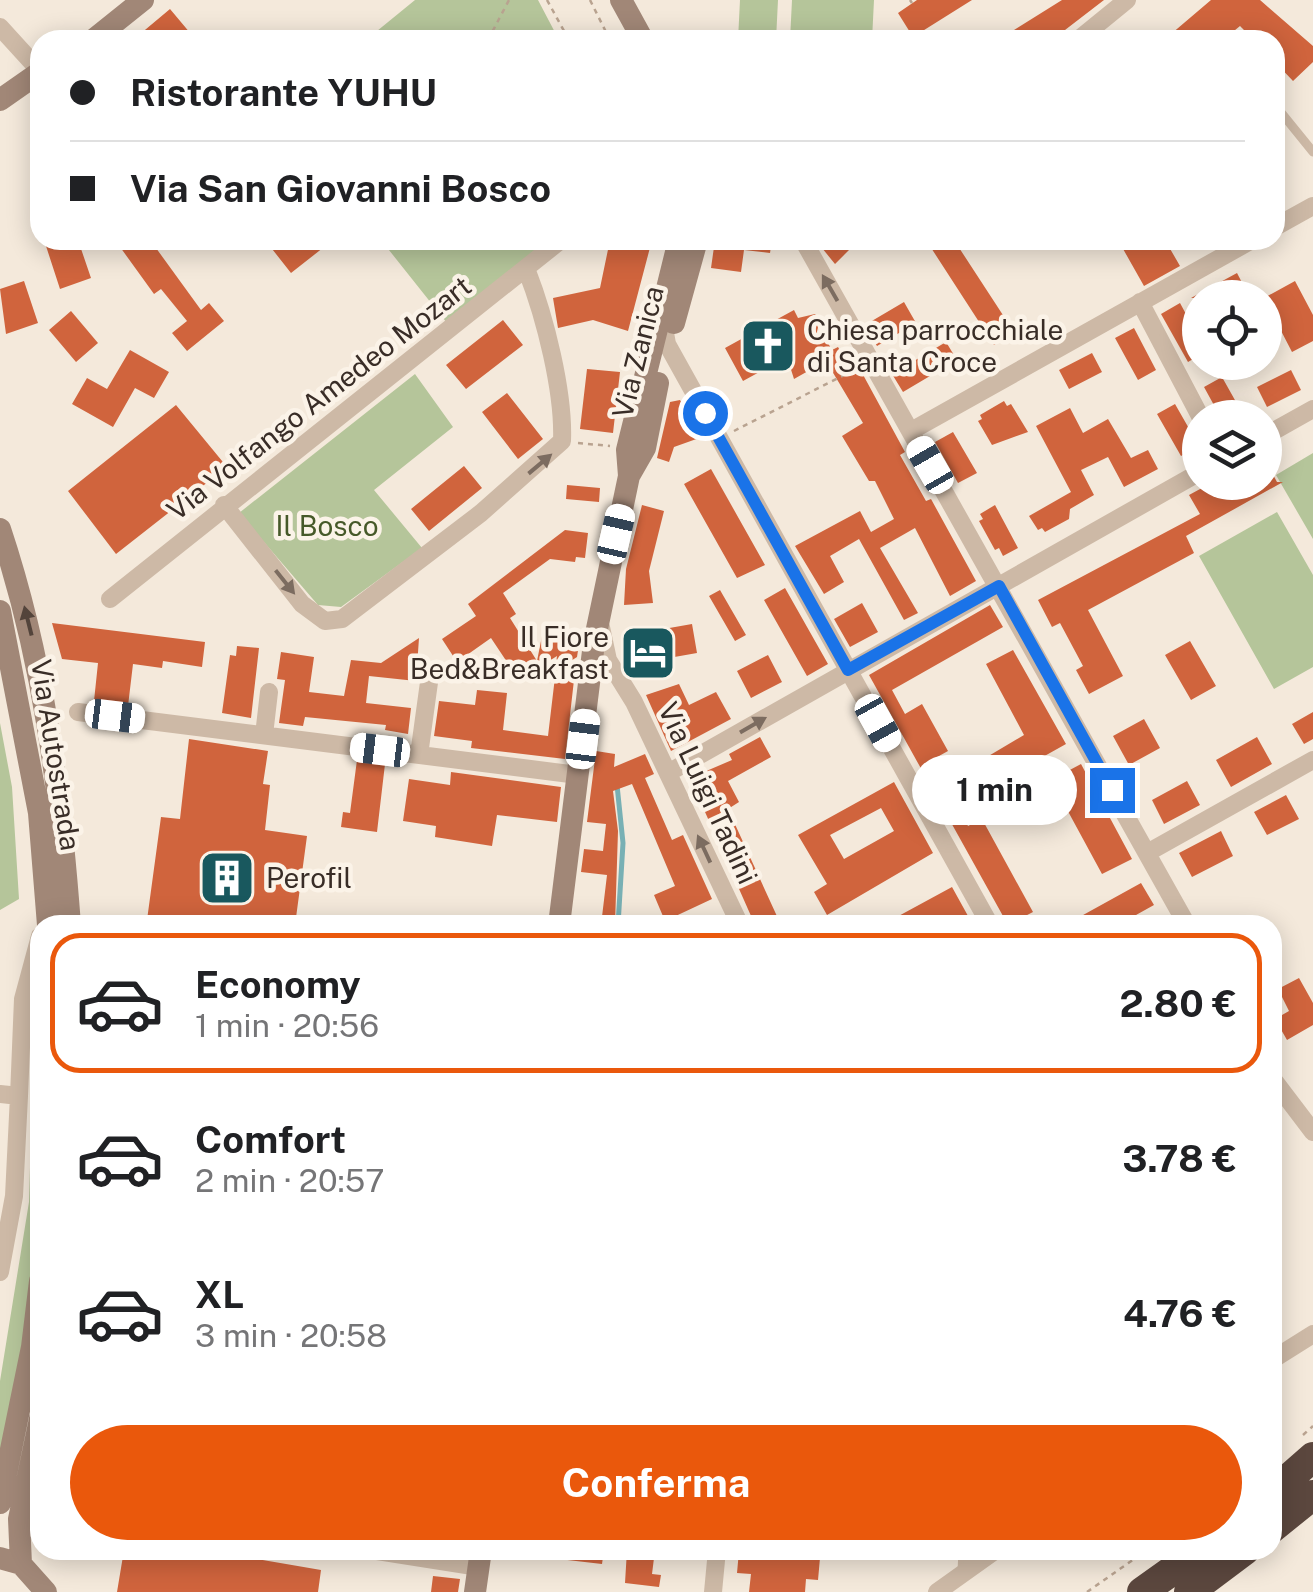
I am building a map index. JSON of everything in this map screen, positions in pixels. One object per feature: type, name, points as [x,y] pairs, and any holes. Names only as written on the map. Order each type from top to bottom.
[{"type":"highway","points":[[1282,1483],[1313,1457]]},
{"type":"highway","points":[[1282,1520],[1313,1495]]},
{"type":"highway","points":[[1165,1587],[1191,1560]]},
{"type":"highway","points":[[1122,1592],[1140,1579],[1165,1587],[1224,1560]]},
{"type":"main road","points":[[106,30],[144,0]]},
{"type":"main road","points":[[621,0],[638,30]]},
{"type":"main road","points":[[0,100],[30,79]]},
{"type":"main road","name":"Via Zanica","points":[[629,476],[645,448],[663,358],[662,316],[677,250]]},
{"type":"main road","name":"Via Zanica","points":[[560,915],[600,616],[629,476],[627,450],[663,358],[694,250]]},
{"type":"main road","name":"Via Autostrada","points":[[0,529],[42,678],[61,808],[69,915]]},
{"type":"main road","name":"Via Autostrada","points":[[0,612],[38,813],[46,915]]},
{"type":"main road","points":[[0,1503],[30,1357]]},
{"type":"main road","points":[[30,1467],[10,1561],[46,1592]]},
{"type":"main road","points":[[476,1592],[480,1560]]},
{"type":"street","points":[[1090,30],[1127,0]]},
{"type":"street","points":[[0,27],[30,61]]},
{"type":"street","points":[[1285,222],[1313,206]]},
{"type":"street","name":"Via Volfango Amedeo Mozart","points":[[110,599],[550,250]]},
{"type":"street","points":[[809,250],[1180,915]]},
{"type":"street","points":[[911,431],[1234,250]]},
{"type":"street","points":[[224,506],[316,616],[342,619],[481,513],[562,441],[560,410],[538,298],[526,271]]},
{"type":"street","points":[[1140,302],[1192,400]]},
{"type":"street","points":[[663,358],[685,377],[984,915]]},
{"type":"street","points":[[657,390],[685,377]]},
{"type":"street","points":[[1282,426],[1313,409]]},
{"type":"street","points":[[668,773],[1182,482]]},
{"type":"street","name":"Via Luigi Tadini","points":[[600,616],[604,650],[625,685],[735,915]]},
{"type":"street","points":[[420,755],[430,675]]},
{"type":"street","name":"Via Luigi Tadini","points":[[588,696],[606,680],[625,685]]},
{"type":"street","points":[[264,735],[269,692]]},
{"type":"street","points":[[78,712],[578,775]]},
{"type":"street","points":[[1146,853],[1313,760]]},
{"type":"street","points":[[0,1272],[14,1196],[10,1095],[30,974]]},
{"type":"street","points":[[1282,1091],[1313,1132]]},
{"type":"street","points":[[1282,1354],[1313,1334]]},
{"type":"street","points":[[713,1592],[716,1560]]},
{"type":"street","points":[[937,1592],[982,1560]]},
{"type":"lane","points":[[1285,117],[1313,152]]},
{"type":"lane","points":[[962,1574],[963,1560]]},
{"type":"path","points":[[493,30],[509,0]]},
{"type":"path","points":[[547,0],[564,30]]},
{"type":"path","points":[[590,0],[605,30]]},
{"type":"path","points":[[720,439],[872,361]]},
{"type":"path","points":[[562,441],[627,450]]},
{"type":"path","points":[[1087,1592],[1133,1560]]},
{"type":"green space","points":[[415,0],[538,0],[554,30],[378,30]]},
{"type":"green space","points":[[740,0],[778,0],[776,30],[738,30]]},
{"type":"green space","points":[[792,0],[874,0],[872,30],[790,30]]},
{"type":"green space","points":[[389,250],[540,250],[447,323]]},
{"type":"green space","name":"Il Bosco","points":[[415,374],[453,427],[374,490],[422,548],[341,607],[318,605],[239,513]]},
{"type":"green space","points":[[1313,453],[1313,539],[1282,485],[1282,471]]},
{"type":"green space","points":[[1277,512],[1313,575],[1313,667],[1274,689],[1199,556]]},
{"type":"green space","points":[[0,723],[12,787],[19,899],[0,910]]},
{"type":"green space","points":[[30,1168],[30,1304],[0,1472],[0,1381],[29,1202]]},
{"type":"building","points":[[917,0],[972,0],[924,30],[909,30],[898,13]]},
{"type":"building","points":[[1062,0],[1104,0],[1065,30],[1014,30]]},
{"type":"building","points":[[1211,0],[1260,0],[1313,46],[1313,62],[1293,81],[1285,73],[1285,30],[1244,30],[1240,26],[1235,30],[1176,30]]},
{"type":"building","points":[[170,9],[188,30],[145,30]]},
{"type":"building","points":[[47,250],[81,250],[91,278],[60,289]]},
{"type":"building","points":[[122,250],[157,250],[201,310],[209,303],[224,321],[187,351],[172,333],[187,321],[161,289],[154,294]]},
{"type":"building","points":[[273,250],[320,250],[291,273]]},
{"type":"building","points":[[608,250],[649,250],[628,331],[593,320],[558,328],[553,298],[600,288]]},
{"type":"building","points":[[714,250],[744,250],[741,272],[711,268]]},
{"type":"building","points":[[824,250],[849,250],[835,264]]},
{"type":"building","points":[[932,250],[961,250],[1014,332],[994,345]]},
{"type":"building","points":[[1124,250],[1171,250],[1180,266],[1144,286]]},
{"type":"building","points":[[24,281],[38,323],[6,334],[0,289]]},
{"type":"building","points":[[1295,281],[1313,315],[1313,341],[1292,352],[1282,333],[1282,288]]},
{"type":"building","points":[[904,302],[916,323],[877,346],[865,325]]},
{"type":"building","points":[[1180,303],[1182,351],[1161,314]]},
{"type":"building","points":[[794,310],[798,318],[815,314],[820,320],[815,339],[825,338],[832,350],[838,347],[853,375],[861,371],[905,452],[900,455],[926,501],[931,499],[976,581],[950,596],[915,528],[880,548],[918,613],[904,620],[859,539],[830,556],[844,582],[824,594],[795,546],[860,511],[871,532],[894,519],[875,481],[869,481],[842,436],[863,423],[832,371],[823,376],[817,366],[794,379],[787,357],[743,381],[725,348]]},
{"type":"building","points":[[71,311],[98,343],[76,362],[49,330]]},
{"type":"building","points":[[503,320],[523,345],[466,389],[446,365]]},
{"type":"building","points":[[1134,328],[1156,370],[1138,380],[1115,338]]},
{"type":"building","points":[[946,342],[957,360],[903,392],[892,374]]},
{"type":"building","points":[[130,350],[169,372],[154,398],[135,388],[113,427],[72,404],[87,378],[107,389]]},
{"type":"building","points":[[1092,353],[1102,372],[1069,389],[1059,370]]},
{"type":"building","points":[[587,369],[620,372],[613,433],[580,429]]},
{"type":"building","points":[[1291,370],[1301,390],[1281,400],[1264,400],[1257,387],[1282,380],[1282,374]]},
{"type":"building","points":[[1224,380],[1235,400],[1211,400],[1204,387]]},
{"type":"building","points":[[507,393],[543,439],[518,459],[482,412]]},
{"type":"building","points":[[680,400],[702,437],[674,447],[669,462],[657,458],[670,402]]},
{"type":"building","points":[[1004,401],[1007,406],[1011,404],[1028,432],[992,445],[978,421],[982,419],[980,415]]},
{"type":"building","points":[[1175,404],[1182,416],[1182,455],[1181,456],[1157,414]]},
{"type":"building","points":[[176,405],[227,467],[116,554],[68,491]]},
{"type":"building","points":[[1070,408],[1083,433],[1108,419],[1131,458],[1148,450],[1158,469],[1124,487],[1108,457],[1081,470],[1094,495],[1070,509],[1069,519],[1045,532],[1042,528],[1038,530],[1029,516],[1071,492],[1036,426]]},
{"type":"building","points":[[953,432],[977,473],[958,483],[935,442]]},
{"type":"building","points":[[464,466],[482,488],[429,531],[411,509]]},
{"type":"building","points":[[711,469],[765,565],[737,578],[684,484]]},
{"type":"building","points":[[567,485],[600,488],[599,502],[566,499]]},
{"type":"building","points":[[1192,500],[1251,500],[1186,536],[1194,553],[1088,610],[1123,676],[1089,694],[1076,670],[1083,666],[1060,623],[1052,627],[1038,600],[1200,514]]},
{"type":"building","points":[[642,505],[664,511],[649,571],[653,603],[624,605],[626,569]]},
{"type":"building","points":[[995,505],[1018,548],[1003,556],[999,548],[995,550],[979,521],[983,519],[980,514]]},
{"type":"building","points":[[565,530],[588,533],[585,558],[576,557],[575,562],[550,559],[503,593],[516,614],[510,618],[537,661],[544,626],[581,631],[577,657],[555,671],[557,656],[519,680],[491,638],[457,662],[442,639],[476,616],[468,604]]},
{"type":"building","points":[[785,588],[828,664],[807,676],[764,600]]},
{"type":"building","points":[[720,590],[746,635],[735,641],[709,596]]},
{"type":"building","points":[[862,603],[878,632],[850,647],[834,619]]},
{"type":"building","points":[[990,605],[1003,627],[892,690],[905,714],[922,704],[948,751],[930,761],[943,783],[1024,735],[986,664],[1013,650],[1066,744],[957,805],[968,826],[982,819],[1033,912],[1002,915],[869,675]]},
{"type":"building","points":[[52,623],[205,642],[202,667],[163,661],[162,668],[133,664],[128,706],[94,701],[98,663],[62,659]]},
{"type":"building","points":[[692,624],[697,653],[646,662],[641,633]]},
{"type":"building","points":[[419,638],[416,681],[369,676],[366,703],[411,708],[408,734],[385,730],[386,725],[305,717],[303,726],[279,723],[285,680],[277,679],[281,652],[314,657],[309,692],[344,696],[351,660],[381,663]]},
{"type":"building","points":[[1190,641],[1216,686],[1191,700],[1165,655]]},
{"type":"building","points":[[237,646],[259,648],[251,718],[222,713],[230,655],[236,656]]},
{"type":"building","points":[[768,655],[782,682],[751,698],[737,671]]},
{"type":"building","points":[[555,677],[574,680],[565,759],[471,748],[472,741],[434,736],[439,701],[475,705],[477,690],[507,693],[503,730],[548,736]]},
{"type":"building","points":[[679,684],[689,705],[716,692],[731,719],[671,751],[646,695]]},
{"type":"building","points":[[1313,712],[1313,739],[1304,744],[1292,724]]},
{"type":"building","points":[[1144,719],[1160,748],[1129,765],[1113,736]]},
{"type":"building","points":[[760,737],[771,757],[728,781],[739,802],[728,809],[776,915],[751,915],[690,778],[732,760],[729,754]]},
{"type":"building","points":[[1257,737],[1272,764],[1231,787],[1216,760]]},
{"type":"building","name":"Perofil","points":[[189,739],[268,751],[263,784],[270,785],[265,830],[307,836],[296,915],[148,915],[161,817],[180,819]]},
{"type":"building","points":[[596,751],[615,754],[614,767],[645,754],[654,774],[645,778],[672,840],[683,835],[712,899],[678,915],[662,915],[654,895],[675,886],[632,784],[613,791],[618,831],[615,915],[602,915],[607,875],[581,872],[584,849],[603,851],[606,824],[587,822]]},
{"type":"building","points":[[357,760],[385,764],[377,832],[341,827],[343,812],[350,813]]},
{"type":"building","points":[[1081,764],[1132,859],[1102,874],[1051,780]]},
{"type":"building","points":[[451,772],[561,787],[557,822],[497,815],[492,846],[435,837],[436,826],[403,821],[409,779],[450,785]]},
{"type":"building","points":[[1187,781],[1200,805],[1164,824],[1152,800]]},
{"type":"building","points":[[894,782],[933,853],[827,915],[814,892],[827,884],[798,835]],"holes":[[[881,808],[894,831],[844,859],[830,835]]]},
{"type":"building","points":[[1286,795],[1299,819],[1267,835],[1254,812]]},
{"type":"building","points":[[1221,831],[1233,856],[1192,877],[1179,853]]},
{"type":"building","points":[[1141,883],[1154,905],[1136,915],[1083,915]]},
{"type":"building","points":[[952,887],[967,915],[900,915]]},
{"type":"building","points":[[1299,978],[1313,1003],[1313,1025],[1287,1040],[1282,1031],[1282,1015],[1289,1011],[1282,987]]},
{"type":"building","points":[[122,1560],[262,1560],[321,1570],[318,1592],[117,1592]]},
{"type":"building","points":[[567,1560],[603,1560],[602,1564]]},
{"type":"building","points":[[626,1560],[654,1560],[652,1574],[661,1575],[659,1587],[625,1583]]},
{"type":"building","points":[[738,1560],[820,1560],[818,1580],[806,1579],[805,1592],[749,1592],[751,1574],[737,1573]]},
{"type":"building","points":[[433,1576],[460,1579],[458,1592],[431,1592]]},
{"type":"waterway","points":[[617,785],[623,843],[619,915]]},
{"type":"place","name":"Chiesa parrocchiale di Santa Croce","points":[[768,346]]},
{"type":"place","name":"Il Fiore Bed&Breakfast","points":[[648,653]]},
{"type":"place","name":"Perofil","points":[[227,878]]},
{"type":"route","points":[[705,413],[848,670],[999,586],[1112,790]]}]
